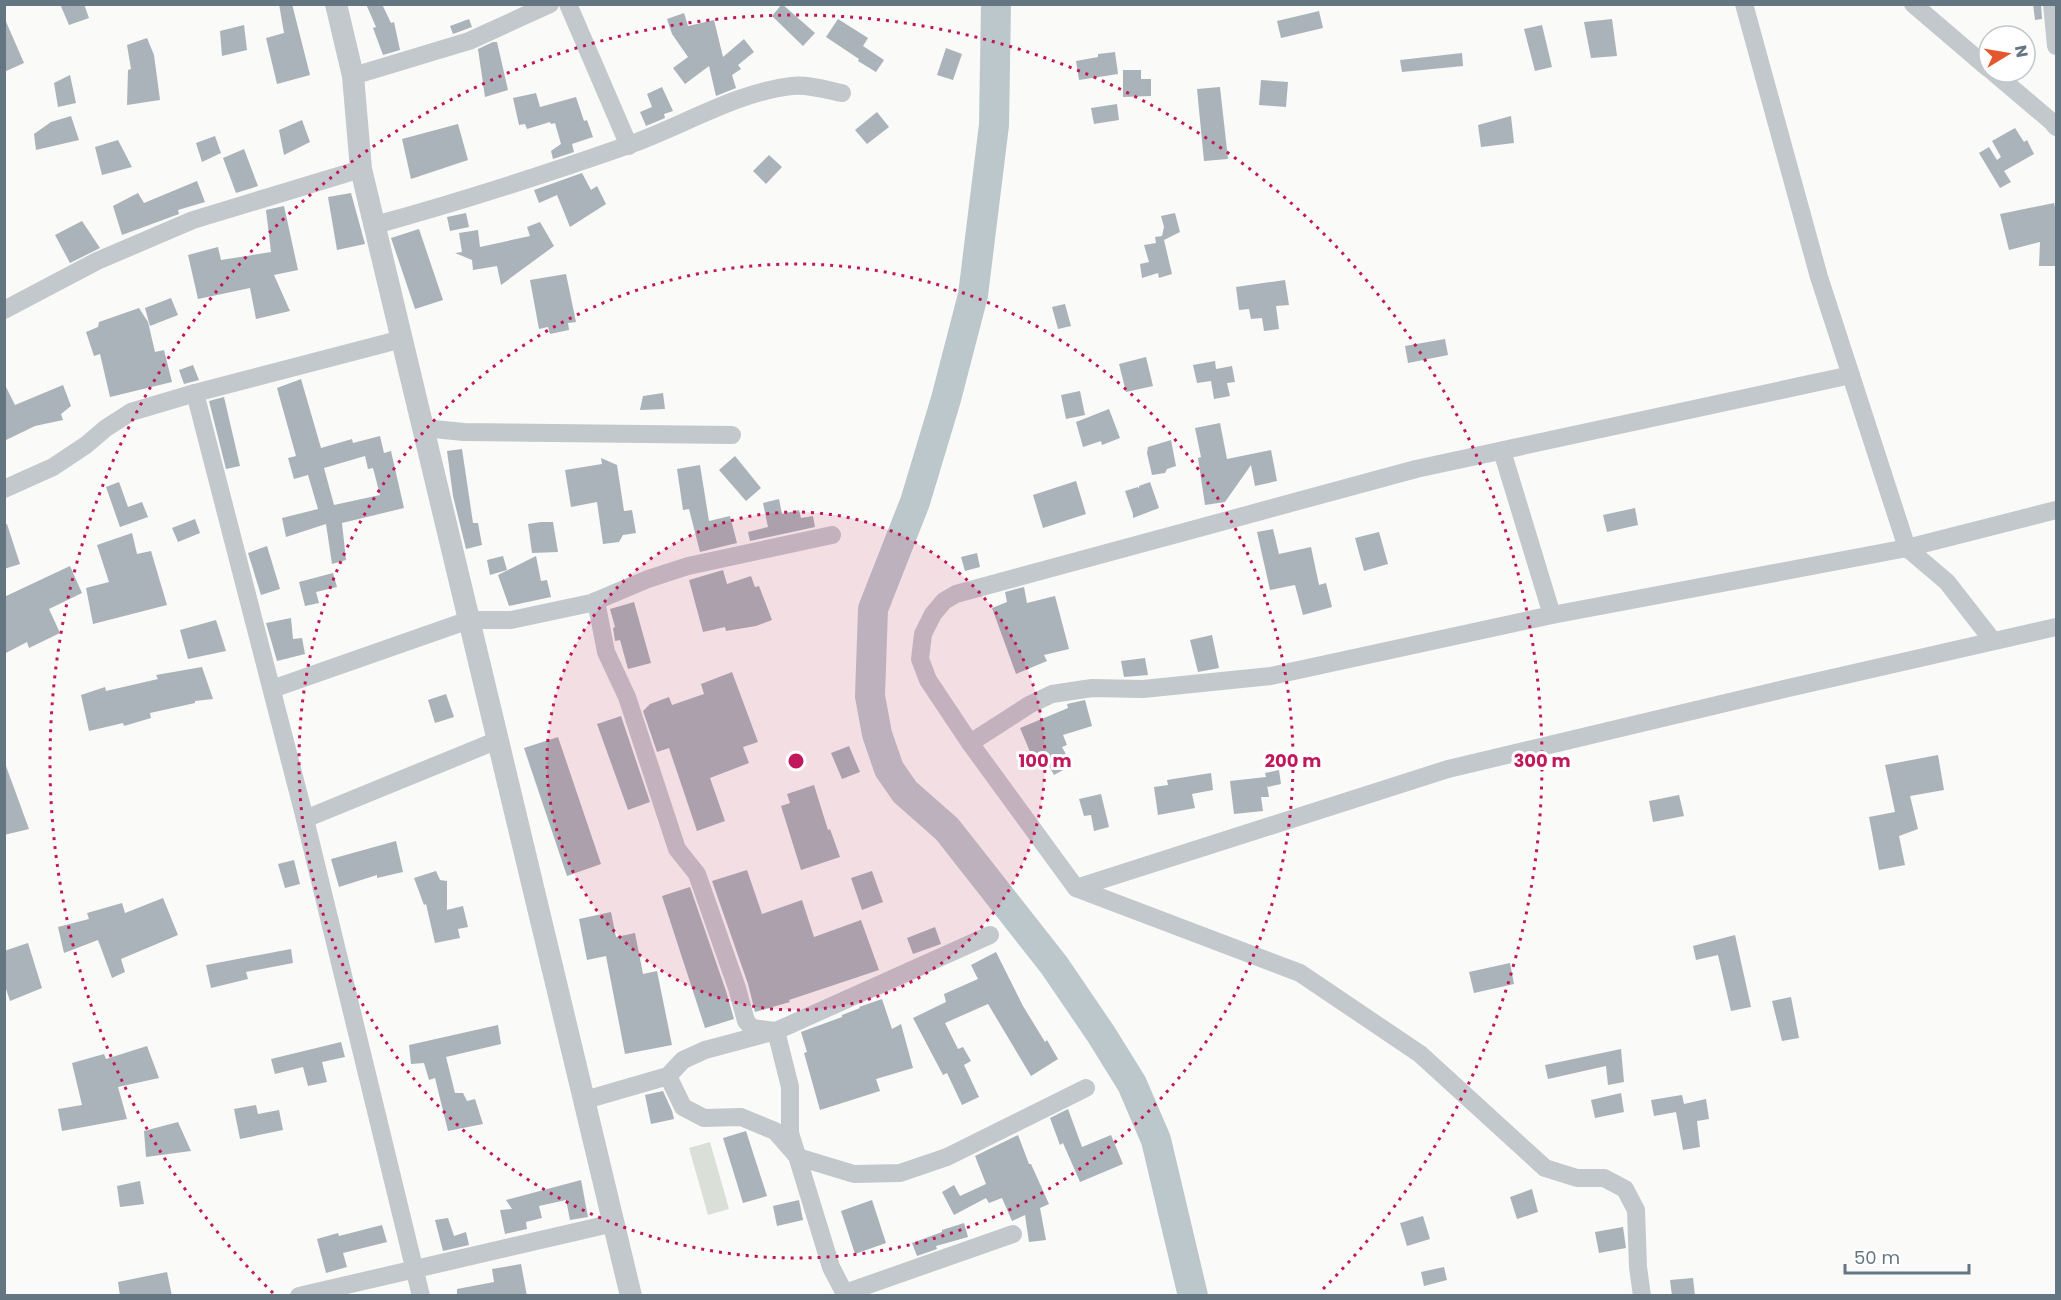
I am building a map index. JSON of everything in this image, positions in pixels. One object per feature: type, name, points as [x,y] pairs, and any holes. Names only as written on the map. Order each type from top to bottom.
[{"type":"street","points":[[336,4],[353,76],[362,168],[375,225],[631,1296]]},
{"type":"street","points":[[353,76],[469,41],[550,4]]},
{"type":"street","points":[[568,4],[629,146]]},
{"type":"street","points":[[1744,4],[1819,277],[1907,548],[1947,582],[1993,641]]},
{"type":"street","points":[[1913,4],[1977,59]]},
{"type":"street","points":[[2052,4],[2056,46]]},
{"type":"street","points":[[2007,84],[2056,128]]},
{"type":"street","points":[[375,225],[430,210],[629,146],[702,114],[758,94],[794,86],[842,93]]},
{"type":"street","points":[[4,310],[97,261],[193,220],[362,168]]},
{"type":"street","points":[[4,489],[53,467],[131,412],[402,339]]},
{"type":"street","points":[[1642,1296],[1638,1267],[1636,1210],[1625,1189],[1604,1178],[1577,1178],[1545,1168],[1420,1054],[1300,973],[1076,888],[928,681],[920,658],[924,634],[933,614],[944,601],[956,594],[1416,469],[1851,375]]},
{"type":"street","points":[[195,393],[305,819],[421,1296]]},
{"type":"street","points":[[423,428],[464,432],[732,435]]},
{"type":"street","points":[[1502,451],[1552,615]]},
{"type":"street","points":[[970,742],[1029,705],[1052,694],[1092,688],[1143,689],[1271,676],[1552,615],[1907,548],[2056,510]]},
{"type":"street","points":[[272,690],[469,620],[511,620],[596,601],[648,579],[688,566],[832,535]]},
{"type":"street","points":[[596,601],[606,652],[627,697],[677,849],[698,874],[746,1021],[752,1028],[776,1031]]},
{"type":"street","points":[[1076,888],[1448,769],[2056,627]]},
{"type":"street","points":[[305,819],[498,740]]},
{"type":"street","points":[[592,1098],[668,1076],[683,1060],[705,1050],[776,1031],[990,935]]},
{"type":"street","points":[[776,1031],[790,1087],[790,1133],[831,1268],[845,1294],[1013,1234]]},
{"type":"street","points":[[668,1076],[682,1107],[704,1118],[741,1117],[776,1131],[798,1156],[854,1174],[900,1173],[947,1157],[1086,1088]]},
{"type":"street","points":[[299,1296],[614,1223]]},
{"type":"shaded area","points":[[710,1142],[729,1209],[708,1215],[689,1148]]},
{"type":"building","points":[[60,4],[84,4],[89,18],[69,25]]},
{"type":"building","points":[[279,4],[292,4],[310,75],[277,84],[266,38],[284,33]]},
{"type":"building","points":[[366,4],[382,4],[391,23],[394,22],[400,50],[383,55],[373,28],[376,27]]},
{"type":"building","points":[[782,4],[815,33],[803,46],[772,16]]},
{"type":"building","points":[[2033,4],[2041,4],[2042,19],[2035,20]]},
{"type":"building","points":[[1319,11],[1323,28],[1281,38],[1277,21]]},
{"type":"building","points":[[684,13],[688,26],[714,20],[723,57],[744,39],[754,52],[738,65],[741,69],[732,75],[736,88],[716,96],[709,66],[685,84],[673,68],[688,57],[672,34],[667,19]]},
{"type":"building","points":[[4,17],[24,63],[4,72]]},
{"type":"building","points":[[469,19],[472,27],[453,34],[450,26]]},
{"type":"building","points":[[838,19],[868,38],[863,46],[884,60],[876,72],[826,37]]},
{"type":"building","points":[[1612,19],[1617,56],[1591,58],[1584,22]]},
{"type":"building","points":[[244,25],[247,50],[222,56],[220,31]]},
{"type":"building","points":[[1542,25],[1552,67],[1535,71],[1524,29]]},
{"type":"building","points":[[147,38],[154,55],[160,100],[127,105],[128,70],[131,69],[127,45]]},
{"type":"building","points":[[497,42],[508,90],[485,97],[478,49]]},
{"type":"building","points":[[946,48],[962,54],[953,80],[937,75]]},
{"type":"building","points":[[1115,52],[1118,74],[1079,80],[1076,61],[1098,57],[1098,54]]},
{"type":"building","points":[[1462,53],[1463,66],[1402,72],[1400,60]]},
{"type":"building","points":[[1123,70],[1141,70],[1141,79],[1151,79],[1151,96],[1123,97]]},
{"type":"building","points":[[70,75],[76,103],[58,107],[54,83]]},
{"type":"building","points":[[1261,80],[1288,82],[1286,107],[1259,105]]},
{"type":"building","points":[[662,87],[673,111],[664,114],[665,118],[646,126],[640,112],[652,107],[647,94]]},
{"type":"building","points":[[1220,87],[1228,159],[1204,161],[1197,89]]},
{"type":"building","points":[[536,93],[540,107],[576,97],[584,121],[587,120],[593,137],[572,144],[574,152],[553,159],[551,151],[561,144],[555,123],[550,122],[527,129],[525,124],[519,125],[513,98]]},
{"type":"building","points":[[1117,104],[1119,120],[1094,124],[1091,108]]},
{"type":"building","points":[[877,112],[889,127],[867,144],[855,130]]},
{"type":"building","points":[[71,116],[79,140],[36,150],[34,134],[51,122]]},
{"type":"building","points":[[1511,116],[1514,143],[1481,147],[1478,125]]},
{"type":"building","points":[[302,120],[310,142],[284,155],[279,130]]},
{"type":"building","points":[[458,124],[468,160],[411,179],[402,139]]},
{"type":"building","points":[[2015,128],[2024,142],[2027,140],[2034,154],[2004,171],[2011,182],[2000,188],[1979,153],[1989,147],[1997,160],[2001,157],[1992,141]]},
{"type":"building","points":[[215,136],[221,153],[202,162],[196,143]]},
{"type":"building","points":[[118,140],[132,167],[102,175],[95,147]]},
{"type":"building","points":[[244,149],[258,186],[236,193],[223,158]]},
{"type":"building","points":[[769,155],[782,167],[766,184],[753,171]]},
{"type":"building","points":[[582,173],[591,190],[597,186],[606,204],[570,227],[557,195],[539,203],[534,190]]},
{"type":"building","points":[[197,181],[205,202],[178,210],[179,214],[122,235],[113,206],[138,193],[144,203]]},
{"type":"building","points":[[351,193],[365,244],[337,250],[328,197]]},
{"type":"building","points":[[2054,203],[2056,266],[2039,266],[2040,242],[2009,250],[2000,214]]},
{"type":"building","points":[[284,206],[298,270],[274,275],[290,311],[256,319],[250,288],[198,299],[188,255],[218,247],[221,260],[271,252],[266,210]]},
{"type":"building","points":[[466,213],[469,227],[450,231],[447,217]]},
{"type":"building","points":[[1175,213],[1180,232],[1164,240],[1172,274],[1159,278],[1158,273],[1142,278],[1140,264],[1149,262],[1144,245],[1156,243],[1155,237],[1162,236],[1164,227],[1161,216]]},
{"type":"building","points":[[82,221],[100,248],[70,263],[55,235]]},
{"type":"building","points":[[540,222],[554,246],[501,285],[497,266],[473,270],[472,260],[455,253],[462,252],[459,233],[478,230],[480,247],[530,236],[527,227]]},
{"type":"building","points":[[419,229],[443,300],[415,309],[391,238]]},
{"type":"building","points":[[566,274],[576,322],[568,323],[569,330],[550,334],[548,327],[539,329],[530,280]]},
{"type":"building","points":[[1285,280],[1289,305],[1276,306],[1279,329],[1264,331],[1262,318],[1251,319],[1249,309],[1239,310],[1236,287]]},
{"type":"building","points":[[171,298],[178,315],[150,326],[145,308]]},
{"type":"building","points":[[1065,304],[1071,326],[1058,329],[1052,307]]},
{"type":"building","points":[[139,308],[148,322],[155,352],[164,350],[172,382],[110,397],[100,354],[94,356],[86,332],[98,327],[99,322]]},
{"type":"building","points":[[1445,339],[1448,355],[1408,363],[1405,346]]},
{"type":"building","points":[[1146,357],[1153,386],[1126,392],[1119,364]]},
{"type":"building","points":[[1215,361],[1216,369],[1232,366],[1235,382],[1227,383],[1230,396],[1214,399],[1211,381],[1197,383],[1193,365]]},
{"type":"building","points":[[193,365],[199,380],[184,384],[179,370]]},
{"type":"building","points":[[301,379],[321,448],[352,439],[353,443],[380,436],[384,453],[391,451],[404,508],[342,523],[346,560],[332,564],[326,524],[286,537],[282,518],[318,509],[308,475],[294,479],[288,458],[296,456],[277,388]],"holes":[[[365,456],[368,469],[373,468],[380,495],[334,505],[324,468]]]},
{"type":"building","points":[[4,383],[15,405],[63,385],[71,406],[61,414],[63,420],[35,426],[4,441]]},
{"type":"building","points":[[1080,391],[1085,415],[1066,419],[1061,395]]},
{"type":"building","points":[[663,393],[665,409],[640,410],[643,396]]},
{"type":"building","points":[[224,397],[240,466],[226,469],[209,401]]},
{"type":"building","points":[[1109,409],[1120,438],[1102,445],[1101,441],[1083,447],[1076,422]]},
{"type":"building","points":[[1220,423],[1227,459],[1271,450],[1277,481],[1255,486],[1251,465],[1225,502],[1205,505],[1198,458],[1201,457],[1195,428]]},
{"type":"building","points":[[1171,440],[1176,466],[1167,469],[1165,473],[1152,475],[1147,453],[1148,447]]},
{"type":"building","points":[[462,449],[473,523],[478,523],[482,545],[466,549],[453,496],[447,451]]},
{"type":"building","points":[[735,456],[761,488],[746,501],[719,470]]},
{"type":"building","points":[[601,458],[617,465],[624,511],[632,510],[636,533],[623,535],[619,542],[603,544],[597,502],[571,507],[565,470],[602,464]]},
{"type":"building","points":[[700,465],[709,521],[730,516],[737,543],[700,552],[689,509],[683,510],[677,469]]},
{"type":"building","points":[[1076,481],[1086,514],[1043,528],[1033,495]]},
{"type":"building","points":[[119,482],[128,507],[142,502],[148,517],[120,527],[106,487]]},
{"type":"building","points":[[1150,482],[1159,508],[1133,518],[1125,491],[1138,487],[1139,489],[1139,486]]},
{"type":"building","points":[[779,499],[782,514],[799,510],[801,518],[813,516],[815,527],[750,541],[748,532],[768,527],[763,503]]},
{"type":"building","points":[[1635,508],[1638,525],[1607,532],[1603,515]]},
{"type":"building","points":[[195,519],[200,533],[178,542],[172,528]]},
{"type":"building","points":[[553,522],[558,552],[532,553],[528,524]]},
{"type":"building","points":[[7,524],[20,564],[4,569],[4,525]]},
{"type":"building","points":[[1273,529],[1279,554],[1311,547],[1319,585],[1326,583],[1332,607],[1303,615],[1295,585],[1270,590],[1257,532]]},
{"type":"building","points":[[1379,532],[1388,564],[1364,571],[1355,538]]},
{"type":"building","points":[[132,533],[137,554],[151,551],[167,605],[93,624],[86,588],[109,582],[97,545]]},
{"type":"building","points":[[267,546],[280,589],[261,595],[248,553]]},
{"type":"building","points":[[977,553],[980,567],[965,571],[961,557]]},
{"type":"building","points":[[503,556],[507,570],[490,575],[487,560]]},
{"type":"building","points":[[536,556],[541,581],[547,580],[551,597],[509,606],[498,575]]},
{"type":"building","points":[[70,566],[82,593],[49,609],[60,633],[29,648],[27,642],[4,654],[4,597]]},
{"type":"building","points":[[723,570],[727,584],[751,576],[755,587],[759,586],[772,620],[756,626],[726,631],[725,627],[703,632],[689,580]]},
{"type":"building","points":[[333,573],[337,587],[316,592],[319,603],[305,606],[299,582]]},
{"type":"building","points":[[1024,587],[1027,603],[1055,596],[1069,649],[1044,655],[1047,661],[1016,674],[992,608],[1007,602],[1005,592]]},
{"type":"building","points":[[634,602],[651,663],[628,669],[620,640],[615,641],[613,628],[615,627],[610,609]]},
{"type":"building","points":[[291,618],[293,639],[302,638],[305,654],[277,661],[266,623]]},
{"type":"building","points":[[216,620],[226,651],[188,659],[180,630]]},
{"type":"building","points":[[1212,635],[1219,668],[1198,672],[1190,640]]},
{"type":"building","points":[[1145,658],[1148,675],[1124,677],[1121,661]]},
{"type":"building","points":[[202,667],[213,699],[195,701],[195,703],[150,713],[151,718],[124,726],[123,723],[89,731],[81,695],[105,687],[106,691],[158,679],[156,675]]},
{"type":"building","points":[[732,672],[758,742],[743,747],[749,763],[710,778],[725,821],[697,831],[669,748],[657,752],[643,711],[650,704],[669,697],[672,705],[704,694],[701,684]]},
{"type":"building","points":[[446,694],[454,717],[435,723],[428,700]]},
{"type":"building","points":[[1085,700],[1092,726],[1063,735],[1067,745],[1062,747],[1072,765],[1054,775],[1043,755],[1033,759],[1020,728],[1068,708],[1067,704]]},
{"type":"building","points":[[621,716],[650,802],[628,810],[597,724]]},
{"type":"building","points":[[558,737],[601,864],[567,876],[524,748]]},
{"type":"building","points":[[849,746],[860,772],[842,779],[831,753]]},
{"type":"building","points":[[1938,755],[1944,790],[1910,796],[1918,829],[1899,836],[1905,865],[1879,870],[1869,817],[1895,812],[1885,765]]},
{"type":"building","points":[[6,766],[29,829],[4,835],[4,767]]},
{"type":"building","points":[[1279,770],[1281,784],[1268,787],[1267,785],[1269,797],[1261,797],[1263,811],[1234,814],[1230,781],[1266,777],[1265,773]]},
{"type":"building","points":[[1211,773],[1213,790],[1192,794],[1195,808],[1158,815],[1154,787],[1168,785],[1167,780]]},
{"type":"building","points":[[814,785],[828,830],[830,829],[840,857],[801,870],[781,806],[790,803],[787,794]]},
{"type":"building","points":[[1101,794],[1109,827],[1094,831],[1091,815],[1084,816],[1079,799]]},
{"type":"building","points":[[1679,795],[1684,816],[1653,822],[1649,801]]},
{"type":"building","points":[[396,841],[403,872],[377,878],[377,875],[339,887],[331,859]]},
{"type":"building","points":[[294,860],[300,884],[285,888],[278,864]]},
{"type":"building","points":[[747,870],[762,914],[802,900],[814,937],[861,920],[879,970],[755,1012],[748,984],[712,881]]},
{"type":"building","points":[[436,871],[440,880],[447,881],[447,910],[463,906],[468,927],[458,929],[460,938],[435,943],[426,904],[424,905],[414,878]]},
{"type":"building","points":[[872,871],[883,902],[862,910],[851,878]]},
{"type":"building","points":[[690,887],[734,1019],[705,1028],[662,896]]},
{"type":"building","points":[[163,898],[178,935],[121,959],[125,972],[112,978],[98,940],[64,953],[58,927],[89,919],[87,913],[122,903],[125,913]]},
{"type":"building","points":[[611,912],[616,937],[635,933],[643,974],[657,971],[672,1045],[625,1054],[606,956],[587,960],[579,919]]},
{"type":"building","points":[[935,927],[941,944],[913,954],[907,938]]},
{"type":"building","points":[[1735,935],[1751,1007],[1731,1011],[1718,955],[1696,960],[1693,946]]},
{"type":"building","points":[[28,943],[42,988],[10,1001],[4,983],[4,951]]},
{"type":"building","points":[[291,949],[293,963],[246,972],[248,979],[211,988],[206,965]]},
{"type":"building","points":[[996,952],[1023,1006],[1058,1059],[1031,1076],[988,1004],[945,1023],[958,1049],[963,1047],[971,1061],[964,1065],[979,1097],[962,1105],[947,1073],[943,1075],[913,1018],[946,1002],[944,994],[978,979],[971,965]]},
{"type":"building","points":[[1510,963],[1514,984],[1474,993],[1469,972]]},
{"type":"building","points":[[1791,997],[1799,1038],[1782,1041],[1772,1001]]},
{"type":"building","points":[[882,999],[892,1029],[901,1024],[913,1068],[876,1079],[880,1091],[820,1110],[804,1053],[807,1052],[801,1032]]},
{"type":"building","points":[[498,1025],[501,1044],[446,1057],[455,1093],[463,1093],[467,1101],[475,1099],[483,1124],[448,1131],[435,1078],[429,1080],[424,1063],[411,1064],[409,1045]]},
{"type":"building","points":[[341,1042],[345,1057],[322,1062],[327,1082],[308,1086],[303,1067],[275,1074],[271,1059]]},
{"type":"building","points":[[147,1046],[159,1078],[118,1087],[127,1119],[62,1131],[58,1109],[82,1105],[72,1063],[104,1054],[106,1059]]},
{"type":"building","points":[[1621,1049],[1624,1082],[1608,1085],[1606,1066],[1548,1079],[1545,1065]]},
{"type":"building","points":[[663,1091],[674,1119],[651,1124],[645,1095]]},
{"type":"building","points":[[1621,1093],[1624,1112],[1595,1118],[1591,1100]]},
{"type":"building","points":[[1682,1095],[1684,1104],[1706,1099],[1709,1119],[1697,1121],[1700,1147],[1683,1150],[1676,1112],[1654,1116],[1651,1100]]},
{"type":"building","points":[[256,1105],[258,1114],[279,1110],[283,1130],[240,1139],[234,1109]]},
{"type":"building","points":[[1068,1109],[1082,1147],[1111,1135],[1123,1164],[1080,1182],[1063,1143],[1060,1145],[1050,1118]]},
{"type":"building","points":[[178,1122],[191,1151],[146,1157],[144,1131]]},
{"type":"building","points":[[746,1131],[767,1196],[743,1203],[723,1138]]},
{"type":"building","points":[[1018,1135],[1029,1164],[1049,1204],[1040,1208],[1046,1240],[1029,1242],[1025,1215],[1012,1221],[1002,1198],[989,1203],[986,1198],[954,1215],[942,1192],[954,1185],[960,1196],[986,1184],[975,1156]]},
{"type":"building","points":[[581,1180],[588,1217],[570,1220],[566,1200],[539,1206],[542,1218],[526,1222],[527,1229],[505,1234],[500,1210],[512,1209],[506,1200]]},
{"type":"building","points":[[140,1181],[144,1204],[120,1207],[117,1186]]},
{"type":"building","points":[[1532,1189],[1538,1212],[1517,1219],[1510,1197]]},
{"type":"building","points":[[799,1200],[803,1220],[777,1226],[773,1206]]},
{"type":"building","points":[[872,1200],[886,1243],[855,1254],[841,1211]]},
{"type":"building","points":[[1423,1216],[1430,1239],[1407,1246],[1400,1223]]},
{"type":"building","points":[[448,1218],[454,1236],[466,1232],[469,1245],[443,1251],[435,1220]]},
{"type":"building","points":[[964,1223],[968,1237],[936,1246],[937,1249],[917,1256],[912,1243]]},
{"type":"building","points":[[382,1225],[387,1242],[343,1253],[347,1267],[326,1273],[317,1239]]},
{"type":"building","points":[[1623,1227],[1626,1248],[1599,1253],[1595,1232]]},
{"type":"building","points":[[521,1264],[527,1296],[457,1296],[457,1289],[494,1282],[492,1269]]},
{"type":"building","points":[[1444,1267],[1447,1280],[1424,1286],[1421,1272]]},
{"type":"building","points":[[167,1272],[172,1296],[120,1296],[118,1282]]},
{"type":"building","points":[[1693,1278],[1695,1296],[1672,1296],[1670,1280]]},
{"type":"waterway","points":[[996,4],[994,125],[973,295],[946,399],[915,502],[873,609],[870,696],[877,734],[889,769],[905,792],[947,829],[1054,965],[1132,1084],[1156,1140],[1193,1296]]}]
